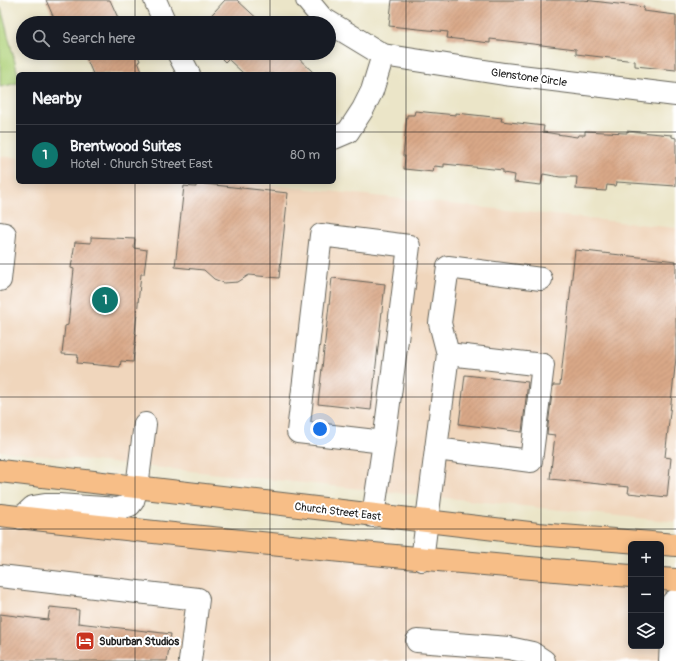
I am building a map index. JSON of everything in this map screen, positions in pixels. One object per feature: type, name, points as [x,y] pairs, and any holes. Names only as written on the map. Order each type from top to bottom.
[{"type":"main road","name":"Church Street East","points":[[0,472],[538,534],[676,545]]},
{"type":"main road","points":[[10,516],[222,540],[422,560],[628,576]]},
{"type":"main road","points":[[664,578],[676,580]]},
{"type":"street","points":[[155,0],[162,16]]},
{"type":"street","name":"Glenstone Circle","points":[[307,0],[320,16]]},
{"type":"street","name":"Glenstone Circle","points":[[336,26],[383,55],[504,74],[676,95]]},
{"type":"street","points":[[336,137],[348,132],[363,109],[372,91],[383,55]]},
{"type":"street","points":[[182,60],[188,72]]},
{"type":"street","points":[[0,233],[5,234],[0,280]]},
{"type":"street","points":[[373,516],[384,442],[409,246],[321,235],[298,432],[384,442]]},
{"type":"street","points":[[422,560],[448,354],[440,323],[448,267],[541,279]]},
{"type":"street","points":[[436,449],[531,461],[543,365],[448,354]]},
{"type":"street","points":[[10,516],[33,507],[45,505],[118,509],[130,505],[134,501],[137,487],[145,424]]},
{"type":"street","points":[[0,576],[198,599],[190,661]]},
{"type":"street","points":[[670,661],[673,602],[676,600]]},
{"type":"street","points":[[416,641],[509,648],[532,653],[544,661]]},
{"type":"shaded area","points":[[0,156],[16,158],[16,184],[262,184],[676,228],[676,522],[0,451]]},
{"type":"shaded area","points":[[0,525],[628,582],[628,649],[664,649],[664,585],[676,586],[676,661],[0,661]]},
{"type":"green space","points":[[1,8],[17,72],[16,72],[16,83],[0,87]]},
{"type":"building","points":[[46,0],[110,0],[117,16],[53,16]]},
{"type":"building","points":[[225,0],[237,0],[254,16],[210,16]]},
{"type":"building","points":[[392,0],[584,0],[644,7],[643,11],[676,15],[676,70],[635,66],[635,61],[576,54],[576,49],[490,39],[490,43],[447,38],[448,32],[389,26]]},
{"type":"building","points":[[87,60],[140,60],[138,62],[142,72],[92,72]]},
{"type":"building","points":[[229,60],[300,60],[313,72],[242,72]]},
{"type":"building","points":[[415,111],[456,115],[456,113],[502,118],[501,121],[544,126],[543,132],[577,137],[578,135],[585,135],[585,131],[627,133],[627,131],[672,135],[672,137],[676,138],[676,186],[617,182],[616,186],[607,185],[606,191],[576,189],[577,177],[560,177],[543,174],[541,185],[514,182],[515,175],[503,173],[503,170],[444,164],[444,167],[434,166],[433,172],[404,169],[405,156],[403,156],[407,115],[414,115]]},
{"type":"building","points":[[196,184],[205,184],[288,193],[279,278],[249,275],[238,282],[224,283],[214,279],[204,270],[175,267],[184,186],[196,187]]},
{"type":"building","points":[[91,237],[135,239],[134,248],[147,250],[144,274],[141,274],[133,362],[121,361],[120,367],[77,363],[78,355],[62,354],[65,326],[68,325],[74,269],[71,268],[75,242],[91,243]]},
{"type":"building","points":[[575,250],[676,261],[676,358],[665,457],[671,458],[667,497],[628,493],[629,487],[550,479],[555,435],[547,434],[553,385],[560,385]]},
{"type":"building","points":[[332,278],[385,284],[371,410],[318,404]]},
{"type":"building","points":[[465,375],[528,382],[522,432],[459,424]]},
{"type":"building","name":"Suburban Studios","points":[[50,607],[79,610],[78,623],[171,634],[167,661],[0,661],[0,614],[48,620]]},
{"type":"place","name":"Brentwood Suites","points":[[105,300]]},
{"type":"place","name":"Suburban Studios","points":[[85,641]]}]
